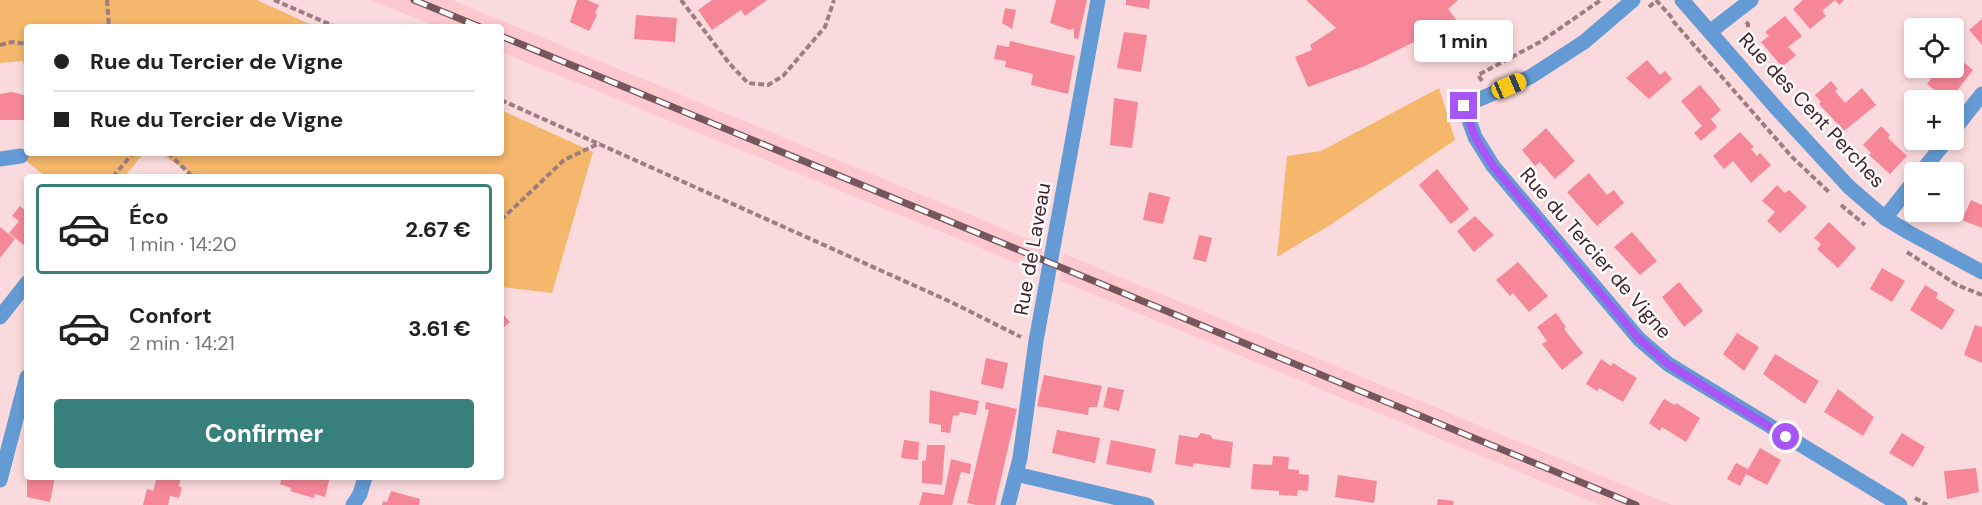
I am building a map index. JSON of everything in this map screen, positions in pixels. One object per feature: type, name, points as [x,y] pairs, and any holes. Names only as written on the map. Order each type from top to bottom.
[{"type":"street","name":"Rue de Laveau","points":[[1008,505],[1016,474],[1036,340],[1098,0]]},
{"type":"street","name":"Rue du Tercier de Vigne","points":[[1633,0],[1584,42],[1530,77],[1464,106],[1475,137],[1493,166],[1523,204],[1639,339],[1668,364],[1903,499]]},
{"type":"street","name":"Rue des Cent Perches","points":[[1682,0],[1849,187],[1885,218],[1953,258],[1982,272]]},
{"type":"street","points":[[1711,31],[1751,0]]},
{"type":"street","points":[[1964,117],[1982,94]]},
{"type":"street","points":[[1929,162],[1939,150]]},
{"type":"street","points":[[0,159],[21,156]]},
{"type":"street","points":[[1885,218],[1904,194]]},
{"type":"street","points":[[0,317],[24,287]]},
{"type":"street","points":[[0,480],[24,388]]},
{"type":"street","points":[[1016,474],[1147,505]]},
{"type":"street","points":[[353,505],[360,494],[364,480]]},
{"type":"path","points":[[107,0],[109,24]]},
{"type":"path","points":[[274,0],[329,24]]},
{"type":"path","points":[[681,0],[729,63],[748,83],[768,85],[783,75],[825,27],[834,0]]},
{"type":"path","points":[[1489,95],[1478,75],[1540,42],[1601,0]]},
{"type":"path","points":[[1742,17],[1748,24],[1747,47],[1753,55]]},
{"type":"path","points":[[0,45],[12,42],[24,44]]},
{"type":"path","points":[[504,101],[951,302],[1015,336],[1036,340]]},
{"type":"path","points":[[504,217],[564,160],[600,143]]},
{"type":"path","points":[[116,174],[130,156]]},
{"type":"path","points":[[171,156],[191,174]]},
{"type":"path","points":[[1646,319],[1663,335]]},
{"type":"path","points":[[1903,499],[1927,505]]},
{"type":"shaded area","points":[[0,0],[257,0],[309,24],[24,24],[24,66],[23,61],[0,63]]},
{"type":"shaded area","points":[[371,0],[452,0],[1043,245],[1039,272],[504,53],[504,24],[431,24]]},
{"type":"shaded area","points":[[1439,88],[1455,140],[1330,225],[1277,257],[1287,156],[1321,151]]},
{"type":"shaded area","points":[[504,111],[593,152],[552,293],[504,287],[504,174],[192,174],[164,156],[504,156]]},
{"type":"shaded area","points":[[25,156],[142,156],[126,174],[42,174],[24,159]]},
{"type":"shaded area","points":[[1064,254],[1672,505],[1599,505],[1059,280]]},
{"type":"building","points":[[577,0],[587,0],[599,5],[589,31],[570,22]]},
{"type":"building","points":[[712,0],[767,0],[745,16],[741,10],[712,30],[698,10]]},
{"type":"building","points":[[1056,0],[1087,0],[1078,39],[1074,38],[1074,28],[1070,30],[1050,23]]},
{"type":"building","points":[[1126,0],[1150,0],[1149,9],[1126,5]]},
{"type":"building","points":[[1306,0],[1458,0],[1448,9],[1457,21],[1365,66],[1308,87],[1295,57],[1312,50],[1310,45],[1336,28]]},
{"type":"building","points":[[1803,0],[1835,0],[1822,11],[1826,16],[1810,29],[1793,9]]},
{"type":"building","points":[[1005,8],[1016,10],[1012,29],[1002,23]]},
{"type":"building","points":[[636,15],[677,18],[675,42],[634,39]]},
{"type":"building","points":[[1785,16],[1802,36],[1788,47],[1796,55],[1782,67],[1761,42],[1769,36],[1765,32]]},
{"type":"building","points":[[1982,19],[1982,45],[1969,30]]},
{"type":"building","points":[[1124,32],[1147,35],[1141,72],[1117,68]]},
{"type":"building","points":[[1010,41],[1075,56],[1068,94],[1031,85],[1033,74],[1005,67],[1006,61],[994,59],[997,45],[1009,47]]},
{"type":"building","points":[[1647,60],[1660,75],[1665,71],[1672,79],[1649,99],[1626,78]]},
{"type":"building","points":[[1964,62],[1973,70],[1958,90],[1934,90],[1927,84],[1932,78],[1964,78]]},
{"type":"building","points":[[1831,81],[1838,89],[1835,91],[1845,103],[1862,88],[1876,105],[1844,131],[1819,104],[1821,102],[1815,95]]},
{"type":"building","points":[[1700,85],[1721,110],[1711,119],[1717,127],[1701,141],[1694,133],[1702,126],[1681,101]]},
{"type":"building","points":[[12,92],[24,95],[24,120],[0,120],[0,94]]},
{"type":"building","points":[[1114,98],[1138,102],[1132,148],[1110,145]]},
{"type":"building","points":[[1881,126],[1890,135],[1888,138],[1907,156],[1890,174],[1869,155],[1871,153],[1863,145]]},
{"type":"building","points":[[1546,128],[1575,161],[1555,179],[1540,162],[1535,166],[1522,150]]},
{"type":"building","points":[[1740,132],[1754,147],[1751,149],[1757,156],[1760,153],[1771,165],[1751,183],[1733,161],[1724,169],[1713,156]]},
{"type":"building","points":[[1437,169],[1469,209],[1451,224],[1419,185]]},
{"type":"building","points":[[1589,173],[1607,195],[1614,190],[1624,203],[1597,226],[1567,192]]},
{"type":"building","points":[[1777,185],[1785,193],[1789,190],[1807,207],[1780,233],[1767,221],[1775,212],[1762,201]]},
{"type":"building","points":[[1149,192],[1170,197],[1163,224],[1143,220]]},
{"type":"building","points":[[1971,200],[1982,205],[1982,228],[1964,221]]},
{"type":"building","points":[[20,206],[24,209],[24,245],[9,233],[19,221],[12,216]]},
{"type":"building","points":[[1475,216],[1494,235],[1474,252],[1457,231]]},
{"type":"building","points":[[1829,222],[1856,248],[1838,268],[1817,249],[1821,244],[1814,238]]},
{"type":"building","points":[[0,227],[15,239],[0,258]]},
{"type":"building","points":[[1632,232],[1657,261],[1640,275],[1614,247]]},
{"type":"building","points":[[1199,235],[1212,238],[1206,262],[1193,259]]},
{"type":"building","points":[[1518,262],[1548,296],[1529,312],[1513,293],[1510,296],[1496,280]]},
{"type":"building","points":[[1882,268],[1905,281],[1892,302],[1870,289]]},
{"type":"building","points":[[1679,282],[1703,311],[1684,327],[1662,297]]},
{"type":"building","points":[[1925,285],[1938,293],[1936,298],[1955,310],[1942,330],[1910,310]]},
{"type":"building","points":[[1556,313],[1566,327],[1564,329],[1583,353],[1562,370],[1542,344],[1547,341],[1537,327]]},
{"type":"building","points":[[504,315],[510,322],[504,327]]},
{"type":"building","points":[[1975,325],[1982,327],[1982,363],[1964,355]]},
{"type":"building","points":[[1737,333],[1759,347],[1744,371],[1723,354]]},
{"type":"building","points":[[1775,354],[1819,381],[1805,404],[1763,374]]},
{"type":"building","points":[[986,358],[1008,363],[1003,389],[981,384]]},
{"type":"building","points":[[1601,359],[1611,366],[1613,363],[1637,378],[1623,402],[1599,388],[1597,391],[1586,384]]},
{"type":"building","points":[[1044,375],[1102,386],[1097,407],[1089,407],[1088,415],[1037,406]]},
{"type":"building","points":[[1108,387],[1124,390],[1119,411],[1103,407]]},
{"type":"building","points":[[1838,389],[1874,417],[1863,436],[1824,412]]},
{"type":"building","points":[[930,390],[979,401],[976,415],[960,412],[959,415],[953,416],[950,433],[941,432],[941,425],[929,423]]},
{"type":"building","points":[[1664,399],[1675,405],[1676,403],[1700,418],[1686,442],[1662,427],[1660,431],[1649,423]]},
{"type":"building","points":[[986,402],[1017,409],[995,505],[976,505],[967,503],[989,410],[985,409]]},
{"type":"building","points":[[1057,430],[1100,438],[1095,463],[1052,453]]},
{"type":"building","points":[[1201,433],[1210,435],[1213,439],[1233,442],[1230,468],[1193,463],[1193,467],[1175,464],[1179,435],[1197,438]]},
{"type":"building","points":[[1902,433],[1925,447],[1913,467],[1889,453]]},
{"type":"building","points":[[904,440],[919,442],[918,460],[901,458]]},
{"type":"building","points":[[1111,440],[1156,449],[1151,473],[1106,464]]},
{"type":"building","points":[[927,445],[945,445],[942,485],[922,483],[922,461],[926,460]]},
{"type":"building","points":[[1760,448],[1781,460],[1767,485],[1746,474],[1740,486],[1727,479],[1736,463],[1748,469]]},
{"type":"building","points":[[1273,456],[1289,457],[1288,469],[1299,470],[1299,474],[1309,475],[1308,491],[1298,490],[1297,496],[1279,495],[1279,491],[1251,489],[1253,464],[1272,465]]},
{"type":"building","points":[[951,459],[971,464],[970,474],[961,472],[952,505],[919,505],[923,492],[944,495]]},
{"type":"building","points":[[1976,468],[1979,492],[1947,499],[1944,471]]},
{"type":"building","points":[[1338,475],[1377,481],[1374,503],[1335,497]]},
{"type":"building","points":[[27,480],[54,480],[50,502],[27,497]]},
{"type":"building","points":[[156,480],[180,480],[179,486],[182,488],[179,498],[170,496],[168,505],[143,505],[147,489],[153,491]]},
{"type":"building","points":[[281,480],[329,480],[325,497],[315,494],[314,498],[290,491],[291,488],[280,484]]},
{"type":"building","points":[[391,491],[420,499],[419,505],[382,505],[383,501],[387,502]]},
{"type":"building","points":[[1438,499],[1454,501],[1453,505],[1437,505]]},
{"type":"railway","points":[[414,0],[473,24]]},
{"type":"railway","points":[[504,37],[1636,505]]},
{"type":"route","points":[[1464,106],[1475,137],[1493,166],[1639,339],[1668,364],[1786,437]]}]
